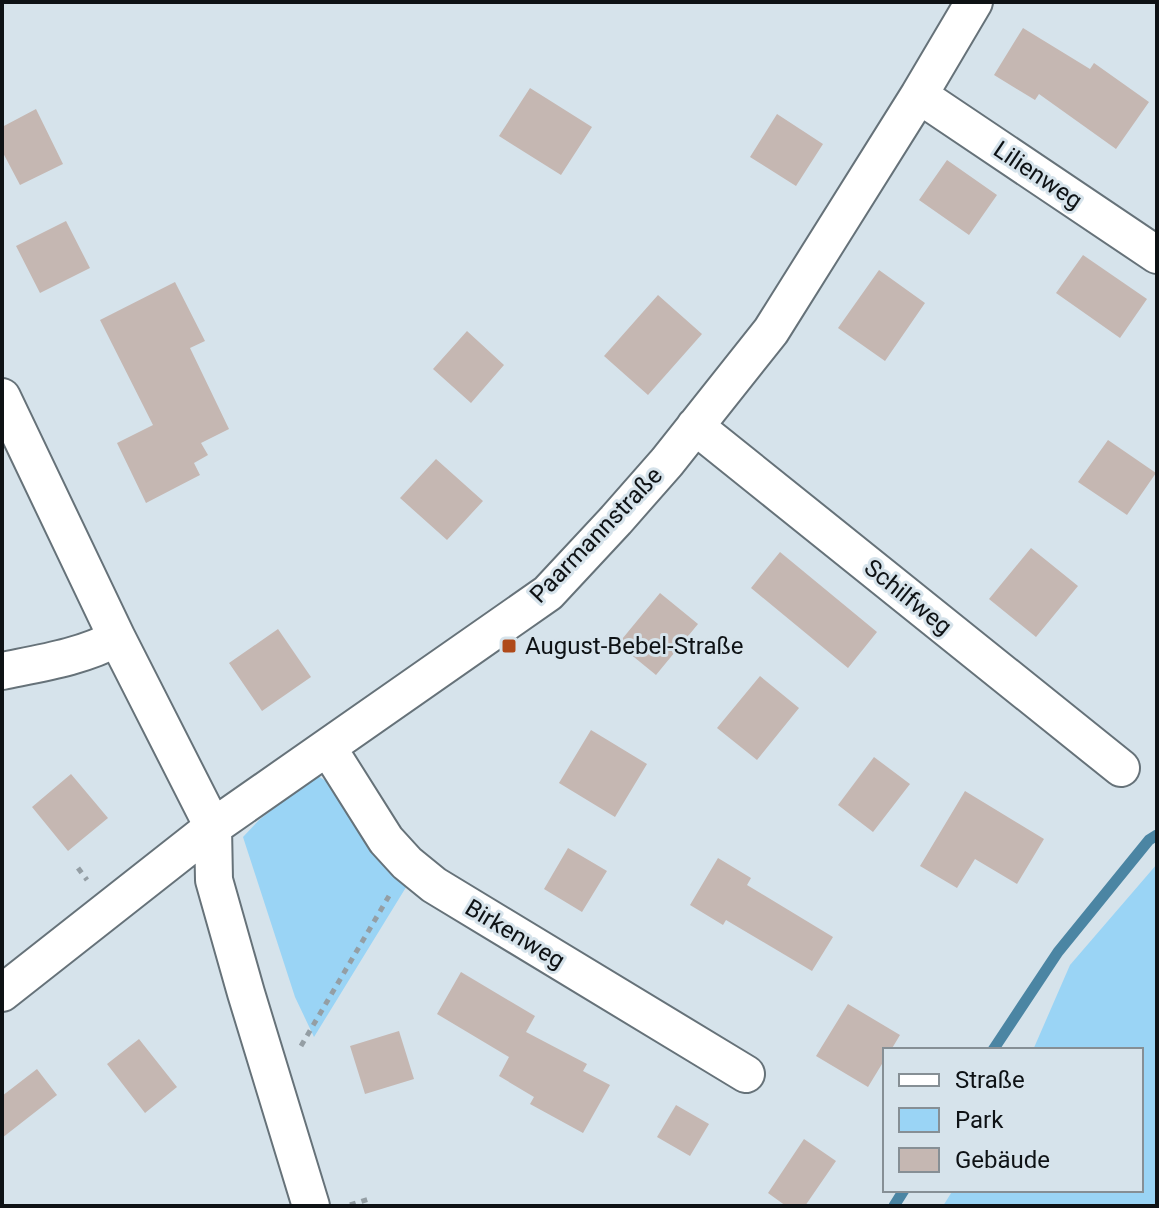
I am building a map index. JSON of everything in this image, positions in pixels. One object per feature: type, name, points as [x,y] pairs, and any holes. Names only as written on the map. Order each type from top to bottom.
[{"type":"street","name":"Paarmannstraße","points":[[2,993],[213,827],[548,593],[616,520],[771,331],[974,2]]},
{"type":"street","name":"Lilienweg","points":[[919,95],[1157,255]]},
{"type":"street","points":[[2,397],[117,638],[213,827],[216,888],[311,1206]]},
{"type":"street","name":"Schilfweg","points":[[695,426],[1121,768]]},
{"type":"street","points":[[2,671],[60,659],[98,648],[117,638]]},
{"type":"street","name":"Birkenweg","points":[[328,748],[386,840],[407,863],[434,885],[746,1074]]},
{"type":"path","points":[[301,1047],[407,863]]},
{"type":"path","points":[[350,1205],[369,1199]]},
{"type":"green space","points":[[316,775],[326,781],[408,884],[314,1037],[295,997],[243,837],[259,820]]},
{"type":"green space","points":[[1157,864],[1157,1206],[943,1206],[952,1192],[1143,1192],[1143,1048],[1034,1048],[1070,965]]},
{"type":"building","points":[[1023,28],[1090,69],[1094,63],[1149,102],[1116,149],[1039,94],[1035,100],[994,75]]},
{"type":"building","points":[[530,88],[592,127],[561,175],[499,136]]},
{"type":"building","points":[[36,109],[63,164],[20,185],[2,151],[2,127]]},
{"type":"building","points":[[777,114],[823,144],[796,186],[750,157]]},
{"type":"building","points":[[947,160],[997,195],[969,235],[919,200]]},
{"type":"building","points":[[66,221],[90,268],[40,293],[16,246]]},
{"type":"building","points":[[1083,255],[1147,299],[1120,338],[1056,293]]},
{"type":"building","points":[[879,270],[925,303],[885,361],[838,328]]},
{"type":"building","points":[[175,282],[205,341],[190,348],[229,429],[201,443],[208,455],[194,463],[200,475],[146,503],[117,443],[153,425],[100,320]]},
{"type":"building","points":[[658,295],[702,334],[648,395],[604,356]]},
{"type":"building","points":[[467,331],[504,365],[471,403],[433,369]]},
{"type":"building","points":[[1108,440],[1156,473],[1127,515],[1078,482]]},
{"type":"building","points":[[436,459],[483,501],[447,540],[400,498]]},
{"type":"building","points":[[1031,548],[1078,586],[1036,637],[989,599]]},
{"type":"building","points":[[780,552],[877,632],[848,668],[751,588]]},
{"type":"building","points":[[660,593],[698,624],[656,675],[618,644]]},
{"type":"building","points":[[278,629],[311,677],[262,711],[229,663]]},
{"type":"building","points":[[760,676],[799,708],[757,760],[717,728]]},
{"type":"building","points":[[591,730],[647,764],[615,817],[559,783]]},
{"type":"building","points":[[874,757],[910,784],[873,832],[838,805]]},
{"type":"building","points":[[71,774],[108,818],[68,851],[32,807]]},
{"type":"building","points":[[965,791],[1044,839],[1017,884],[975,859],[957,888],[920,866]]},
{"type":"building","points":[[568,848],[607,871],[582,912],[544,889]]},
{"type":"building","points":[[718,858],[751,878],[747,885],[833,937],[812,971],[726,920],[723,925],[690,905]]},
{"type":"building","points":[[461,972],[535,1016],[526,1032],[587,1064],[583,1071],[610,1085],[583,1133],[530,1104],[534,1097],[499,1076],[509,1057],[437,1014]]},
{"type":"building","points":[[848,1004],[900,1035],[892,1048],[883,1048],[883,1062],[868,1087],[816,1056]]},
{"type":"building","points":[[399,1031],[414,1079],[365,1094],[350,1046]]},
{"type":"building","points":[[139,1039],[177,1087],[145,1113],[107,1064]]},
{"type":"building","points":[[37,1069],[57,1095],[2,1138],[2,1096]]},
{"type":"building","points":[[676,1105],[709,1124],[690,1156],[657,1137]]},
{"type":"building","points":[[804,1139],[836,1161],[805,1206],[786,1206],[768,1193]]},
{"type":"waterway","points":[[994,1048],[1058,952],[1149,840],[1157,835]]},
{"type":"waterway","points":[[894,1206],[903,1192]]},
{"type":"place","name":"August-Bebel-Straße","points":[[509,646]]}]
